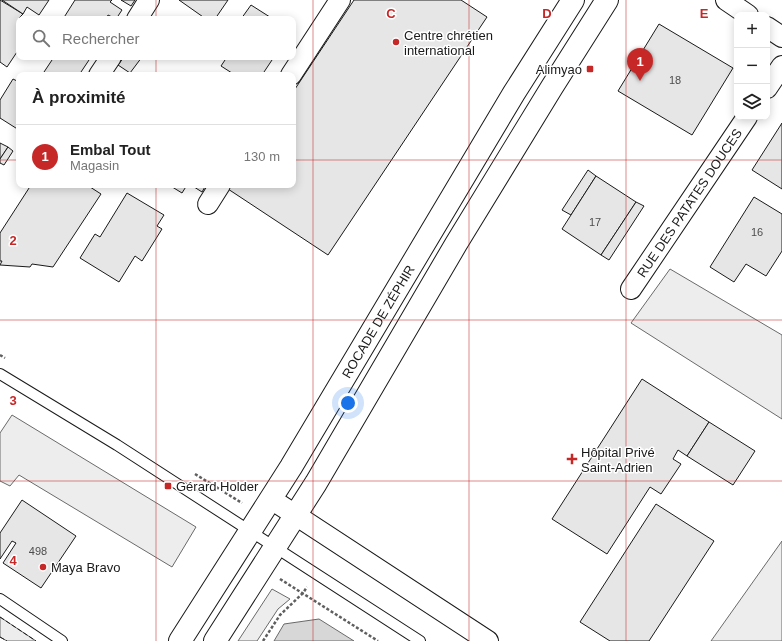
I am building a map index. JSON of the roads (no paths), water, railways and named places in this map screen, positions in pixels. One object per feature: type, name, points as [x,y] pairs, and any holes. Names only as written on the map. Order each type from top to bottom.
[{"type":"main road","name":"ROCADE DE ZÉPHIR","points":[[180,641],[291,467],[514,93],[574,0]]},
{"type":"main road","points":[[215,641],[316,483],[456,244],[539,108],[608,0]]},
{"type":"street","points":[[139,16],[149,0]]},
{"type":"street","points":[[293,72],[340,0]]},
{"type":"street","points":[[726,0],[744,12]]},
{"type":"street","points":[[770,29],[782,37]]},
{"type":"street","points":[[101,72],[109,60]]},
{"type":"street","points":[[770,84],[782,66]]},
{"type":"street","name":"RUE DES PATATES DOUCES","points":[[631,289],[746,120]]},
{"type":"street","points":[[208,204],[218,188]]},
{"type":"street","points":[[271,498],[488,641]]},
{"type":"lane","points":[[0,374],[117,445],[420,641]]},
{"type":"lane","points":[[0,599],[62,641]]},
{"type":"place","name":"Centre chrétien international","points":[[396,42]]},
{"type":"place","name":"Alimyao","points":[[590,69]]},
{"type":"place","name":"Embal Tout","points":[[640,81]]},
{"type":"place","name":"Hôpital Privé Saint-Adrien","points":[[572,459]]},
{"type":"place","name":"Gérard Holder","points":[[168,486]]},
{"type":"place","name":"Maya Bravo","points":[[43,567]]}]
